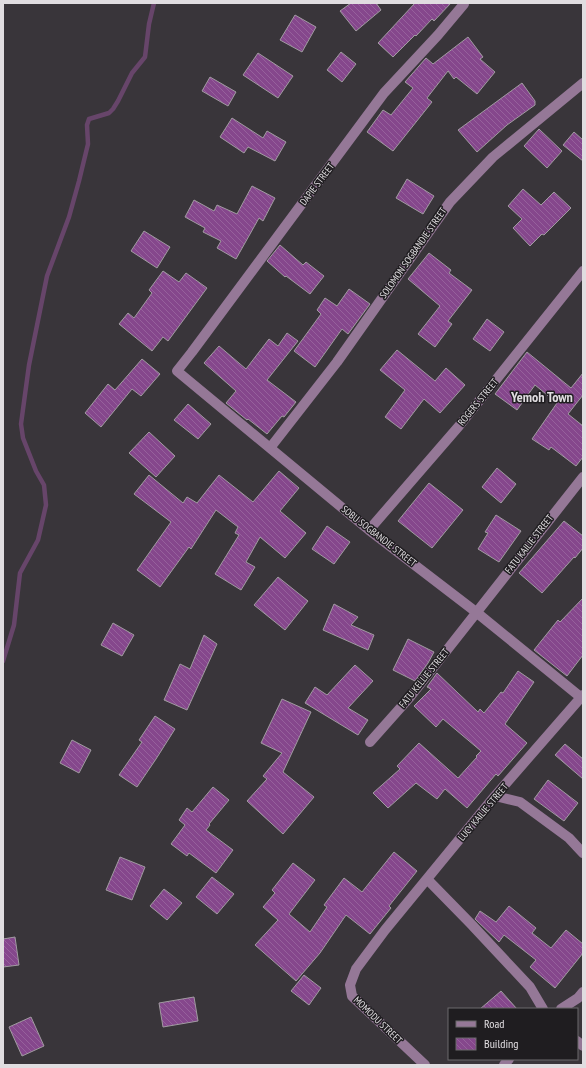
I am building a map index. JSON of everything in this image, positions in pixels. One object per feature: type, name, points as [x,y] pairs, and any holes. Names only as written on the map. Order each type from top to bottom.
[{"type":"street","name":"DAPIE STREET","points":[[177,371],[202,340],[384,93],[438,35],[464,4]]},
{"type":"street","name":"SOLOMON SOGBANDIE STREET","points":[[270,448],[337,362],[450,202],[493,158],[583,82]]},
{"type":"street","name":"ROGERS STREET","points":[[369,530],[459,426],[583,271]]},
{"type":"street","name":"SOBU SOGBANDIE STREET","points":[[177,371],[369,530],[476,612],[582,697]]},
{"type":"street","name":"FATU KAILIE STREET","points":[[476,612],[583,477]]},
{"type":"street","name":"FATU KELLIE STREET","points":[[370,742],[410,697],[476,612]]},
{"type":"street","name":"LUCY KAILIE STREET","points":[[384,930],[495,796],[582,697]]},
{"type":"street","points":[[495,796],[520,802],[569,838],[583,853]]},
{"type":"street","points":[[427,879],[472,925],[524,982],[542,1008]]},
{"type":"street","name":"MOMODU STREET","points":[[384,930],[356,969],[350,985],[352,996],[424,1065]]},
{"type":"street","points":[[563,1008],[578,998],[583,992]]},
{"type":"building","points":[[351,3],[376,3],[381,10],[356,31],[340,11]]},
{"type":"building","points":[[415,3],[451,3],[434,21],[432,19],[393,57],[378,43]]},
{"type":"building","points":[[295,15],[316,27],[302,52],[280,40]]},
{"type":"building","points":[[468,37],[483,57],[480,59],[495,72],[477,94],[456,77],[454,79],[448,71],[427,98],[432,102],[393,151],[367,132],[383,110],[391,115],[413,88],[405,82],[426,58],[433,64]]},
{"type":"building","points":[[341,52],[356,64],[342,82],[327,70]]},
{"type":"building","points":[[258,53],[293,76],[278,98],[243,75]]},
{"type":"building","points":[[210,77],[236,92],[228,106],[202,91]]},
{"type":"building","points":[[522,83],[535,101],[535,105],[507,125],[477,152],[458,130]]},
{"type":"building","points":[[232,118],[263,138],[267,131],[286,142],[275,161],[248,147],[244,153],[220,137]]},
{"type":"building","points":[[539,129],[562,151],[547,168],[524,146]]},
{"type":"building","points":[[574,132],[583,140],[583,161],[563,145]]},
{"type":"building","points":[[407,179],[434,196],[423,214],[396,198]]},
{"type":"building","points":[[252,186],[275,198],[263,221],[259,218],[236,259],[217,248],[221,241],[203,232],[205,228],[185,217],[194,200],[214,211],[217,205],[237,214]]},
{"type":"building","points":[[523,189],[541,205],[554,192],[571,208],[544,235],[542,234],[530,246],[513,228],[522,219],[508,206]]},
{"type":"building","points":[[144,231],[170,247],[157,268],[131,251]]},
{"type":"building","points":[[280,245],[303,265],[306,262],[324,276],[310,294],[286,276],[285,277],[267,261]]},
{"type":"building","points":[[429,253],[451,270],[449,273],[472,290],[448,321],[452,324],[435,347],[418,334],[440,306],[408,279]]},
{"type":"building","points":[[163,271],[179,282],[186,273],[207,288],[168,341],[163,337],[152,351],[119,324],[128,313],[134,318],[152,293],[149,290]]},
{"type":"building","points":[[349,289],[370,304],[348,334],[342,329],[315,367],[294,351],[321,314],[317,310],[325,298],[337,306]]},
{"type":"building","points":[[487,319],[504,332],[490,351],[473,339]]},
{"type":"building","points":[[287,333],[298,341],[267,380],[296,402],[267,434],[226,403],[236,391],[204,363],[219,346],[246,369],[269,339],[278,346]]},
{"type":"building","points":[[397,350],[435,381],[446,368],[465,385],[440,413],[424,399],[401,429],[385,417],[405,390],[380,370]]},
{"type":"building","points":[[527,352],[571,388],[583,373],[583,395],[568,414],[583,426],[583,457],[576,466],[551,447],[549,450],[532,439],[557,403],[535,385],[517,410],[495,394]]},
{"type":"building","points":[[142,359],[160,374],[141,396],[132,389],[101,427],[85,413],[108,384],[115,390]]},
{"type":"building","points":[[188,404],[211,424],[198,439],[174,420]]},
{"type":"building","points":[[149,432],[175,456],[156,477],[129,453]]},
{"type":"building","points":[[497,468],[516,484],[501,503],[482,487]]},
{"type":"building","points":[[279,471],[299,488],[280,511],[306,533],[285,558],[260,537],[246,562],[255,567],[241,590],[215,574],[239,535],[235,533],[238,527],[216,510],[191,549],[189,547],[160,587],[137,570],[171,522],[134,494],[149,475],[183,503],[187,497],[197,503],[219,475],[253,502]]},
{"type":"building","points":[[429,483],[463,510],[432,548],[398,521]]},
{"type":"building","points":[[496,515],[521,531],[499,562],[478,549],[488,533],[485,532]]},
{"type":"building","points":[[564,521],[583,536],[583,548],[542,593],[519,573]]},
{"type":"building","points":[[327,526],[350,542],[334,564],[312,549]]},
{"type":"building","points":[[278,577],[308,601],[285,630],[254,605]]},
{"type":"building","points":[[583,598],[583,655],[567,676],[534,650],[558,620],[560,622]]},
{"type":"building","points":[[334,604],[358,617],[351,625],[374,635],[368,650],[323,630]]},
{"type":"building","points":[[113,623],[134,635],[122,656],[101,645]]},
{"type":"building","points":[[204,635],[217,644],[187,710],[164,700],[180,664],[190,669]]},
{"type":"building","points":[[408,639],[434,652],[415,681],[393,670]]},
{"type":"building","points":[[355,665],[373,681],[348,708],[368,720],[358,735],[305,703],[315,687],[327,695]]},
{"type":"building","points":[[518,671],[534,682],[505,724],[527,743],[498,776],[496,774],[467,808],[445,789],[437,799],[416,783],[388,808],[373,793],[400,769],[397,766],[419,743],[458,778],[481,751],[443,719],[436,727],[414,706],[431,689],[427,687],[437,673],[478,712],[480,709],[484,713],[501,692],[503,693]]},
{"type":"building","points":[[282,699],[311,712],[283,772],[314,797],[283,834],[247,801],[267,779],[263,776],[282,753],[261,743]]},
{"type":"building","points":[[155,716],[175,729],[137,787],[119,775],[142,742],[139,740]]},
{"type":"building","points":[[72,740],[91,750],[79,773],[60,763]]},
{"type":"building","points":[[565,744],[583,759],[583,779],[555,755]]},
{"type":"building","points":[[548,780],[578,803],[564,821],[534,799]]},
{"type":"building","points":[[213,787],[229,800],[209,824],[210,825],[206,830],[233,850],[216,873],[189,853],[187,856],[171,844],[185,825],[179,820],[187,808],[192,812]]},
{"type":"building","points":[[394,852],[417,871],[389,906],[391,908],[370,934],[346,915],[320,953],[296,981],[255,945],[278,920],[263,907],[275,893],[272,890],[293,863],[315,880],[289,914],[310,932],[327,907],[324,905],[344,878],[362,892]]},
{"type":"building","points":[[120,857],[145,867],[132,900],[106,890]]},
{"type":"building","points":[[212,877],[234,894],[217,914],[196,897]]},
{"type":"building","points":[[164,889],[182,903],[167,920],[150,906]]},
{"type":"building","points":[[509,906],[536,928],[532,933],[551,948],[566,930],[583,944],[583,953],[555,988],[530,967],[536,960],[504,935],[499,942],[475,919],[480,911],[496,922]]},
{"type":"building","points":[[15,937],[19,965],[3,967],[3,939]]},
{"type":"building","points":[[304,975],[321,988],[309,1005],[291,991]]},
{"type":"building","points":[[501,991],[516,1008],[481,1008]]},
{"type":"building","points":[[194,997],[198,1021],[163,1027],[159,1003]]},
{"type":"building","points":[[31,1017],[44,1046],[22,1056],[9,1027]]},
{"type":"waterway","points":[[3,661],[14,625],[20,573],[38,540],[46,505],[44,485],[36,471],[23,438],[21,424],[29,365],[47,276],[69,217],[79,181],[88,144],[87,125],[89,119],[109,113],[113,109],[132,73],[145,57],[149,24],[154,3]]},
{"type":"district","name":"Yemoh Town","points":[[542,397]]}]
